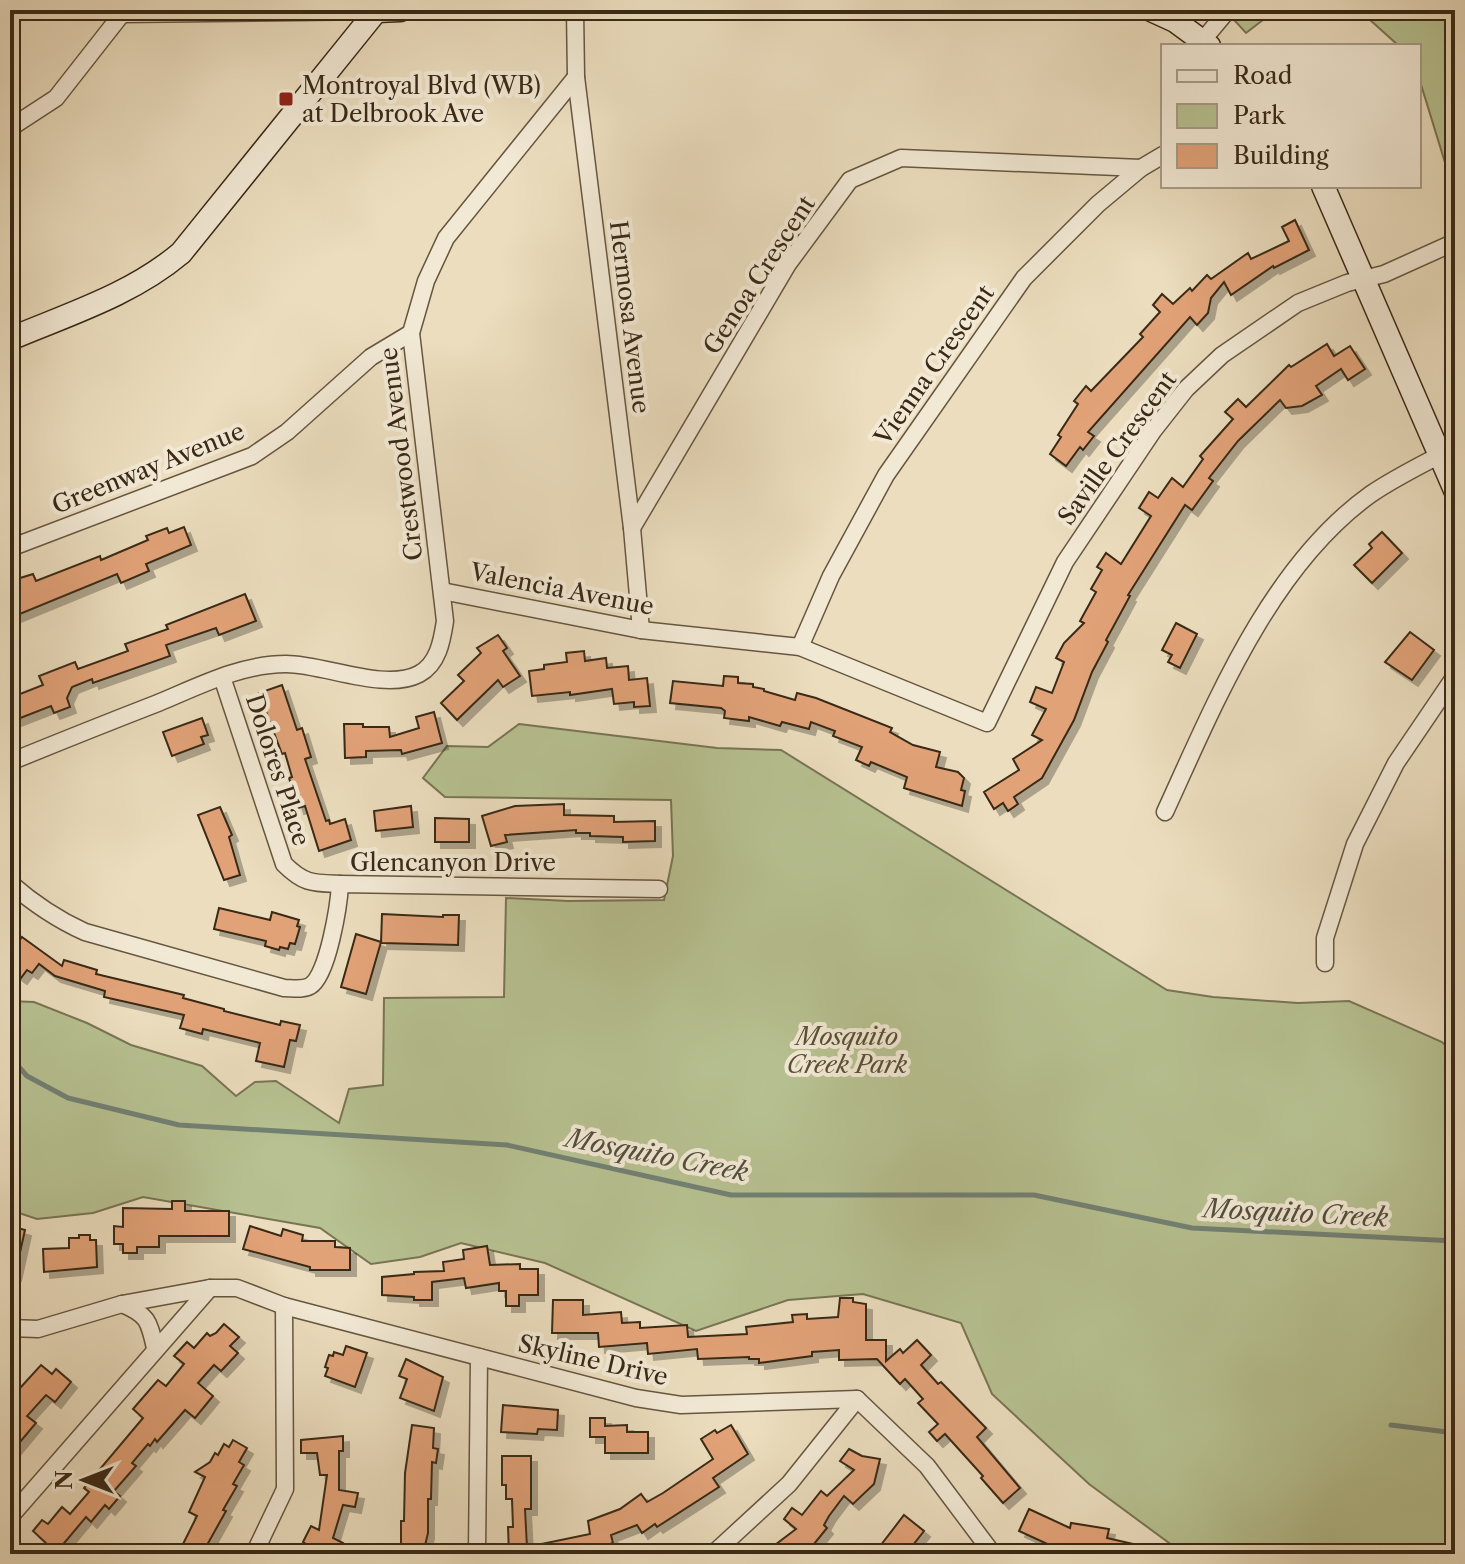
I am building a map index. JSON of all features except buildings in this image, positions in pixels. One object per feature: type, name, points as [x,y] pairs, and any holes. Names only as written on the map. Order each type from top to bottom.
[{"type":"street","points":[[10,339],[134,287],[181,253],[376,10]]},
{"type":"street","points":[[10,128],[56,98],[123,12],[400,10]]},
{"type":"street","name":"Hermosa Avenue","points":[[575,10],[576,77],[632,528],[641,630]]},
{"type":"street","points":[[1151,10],[1175,21],[1206,43],[1228,10]]},
{"type":"street","name":"Crestwood Avenue","points":[[442,591],[411,333],[426,281],[446,238],[576,77]]},
{"type":"street","name":"Vienna Crescent","points":[[800,647],[831,576],[886,475],[1024,278],[1098,204],[1141,168],[1161,156]]},
{"type":"street","name":"Genoa Crescent","points":[[632,528],[788,264],[850,180],[901,158],[1141,168]]},
{"type":"street","points":[[1324,188],[1455,490]]},
{"type":"street","name":"Saville Crescent","points":[[987,723],[1065,562],[1153,431],[1186,389],[1222,355],[1298,303],[1347,283],[1384,274],[1455,242]]},
{"type":"street","name":"Greenway Avenue","points":[[10,548],[252,456],[287,432],[371,357],[411,333]]},
{"type":"street","points":[[1165,812],[1229,672],[1287,581],[1322,538],[1371,494],[1440,455]]},
{"type":"street","name":"Valencia Avenue","points":[[10,762],[259,665],[290,664],[401,680],[420,674],[432,662],[442,644],[445,621],[442,591],[641,630],[800,647],[987,723]]},
{"type":"street","points":[[1325,963],[1325,938],[1355,844],[1396,763],[1455,676]]},
{"type":"street","name":"Dolores Place","points":[[222,677],[284,864],[298,879],[340,884]]},
{"type":"street","name":"Glencanyon Drive","points":[[10,883],[36,906],[85,932],[284,988],[298,989],[310,986],[320,976],[338,913],[340,884],[659,889]]},
{"type":"street","points":[[10,1517],[210,1288]]},
{"type":"street","name":"Skyline Drive","points":[[10,1328],[38,1329],[122,1304],[210,1288],[237,1288],[284,1306],[636,1398],[681,1405],[857,1399]]},
{"type":"street","points":[[122,1304],[140,1312],[150,1324],[155,1348]]},
{"type":"street","points":[[254,1554],[285,1489],[284,1306]]},
{"type":"street","points":[[477,1554],[479,1357]]},
{"type":"street","points":[[713,1554],[789,1484],[857,1399],[927,1466],[991,1554]]},
{"type":"green space","points":[[1225,10],[1276,10],[1246,33]]},
{"type":"green space","points":[[1359,10],[1455,10],[1455,195],[1421,84],[1421,44],[1397,44]]},
{"type":"green space","name":"Mosquito Creek Park","points":[[519,724],[717,748],[781,750],[1167,990],[1213,997],[1298,1003],[1349,1001],[1442,1042],[1455,1054],[1455,1554],[1184,1554],[1089,1484],[992,1394],[961,1323],[863,1294],[788,1300],[696,1331],[545,1263],[461,1243],[420,1257],[371,1264],[320,1228],[143,1197],[93,1213],[37,1219],[10,1210],[10,1001],[34,1002],[131,1045],[202,1066],[236,1096],[255,1082],[276,1081],[339,1123],[349,1089],[383,1085],[384,998],[504,997],[506,898],[664,900],[673,856],[671,800],[445,797],[423,778],[447,746],[488,747]]},
{"type":"waterway","name":"Mosquito Creek","points":[[10,1057],[27,1076],[68,1098],[179,1125],[507,1145],[731,1195],[1034,1195],[1192,1228],[1455,1241]]},
{"type":"waterway","points":[[1391,1425],[1455,1433]]},
{"type":"place","name":"Montroyal Blvd (WB) at Delbrook Ave","points":[[286,99]]}]
